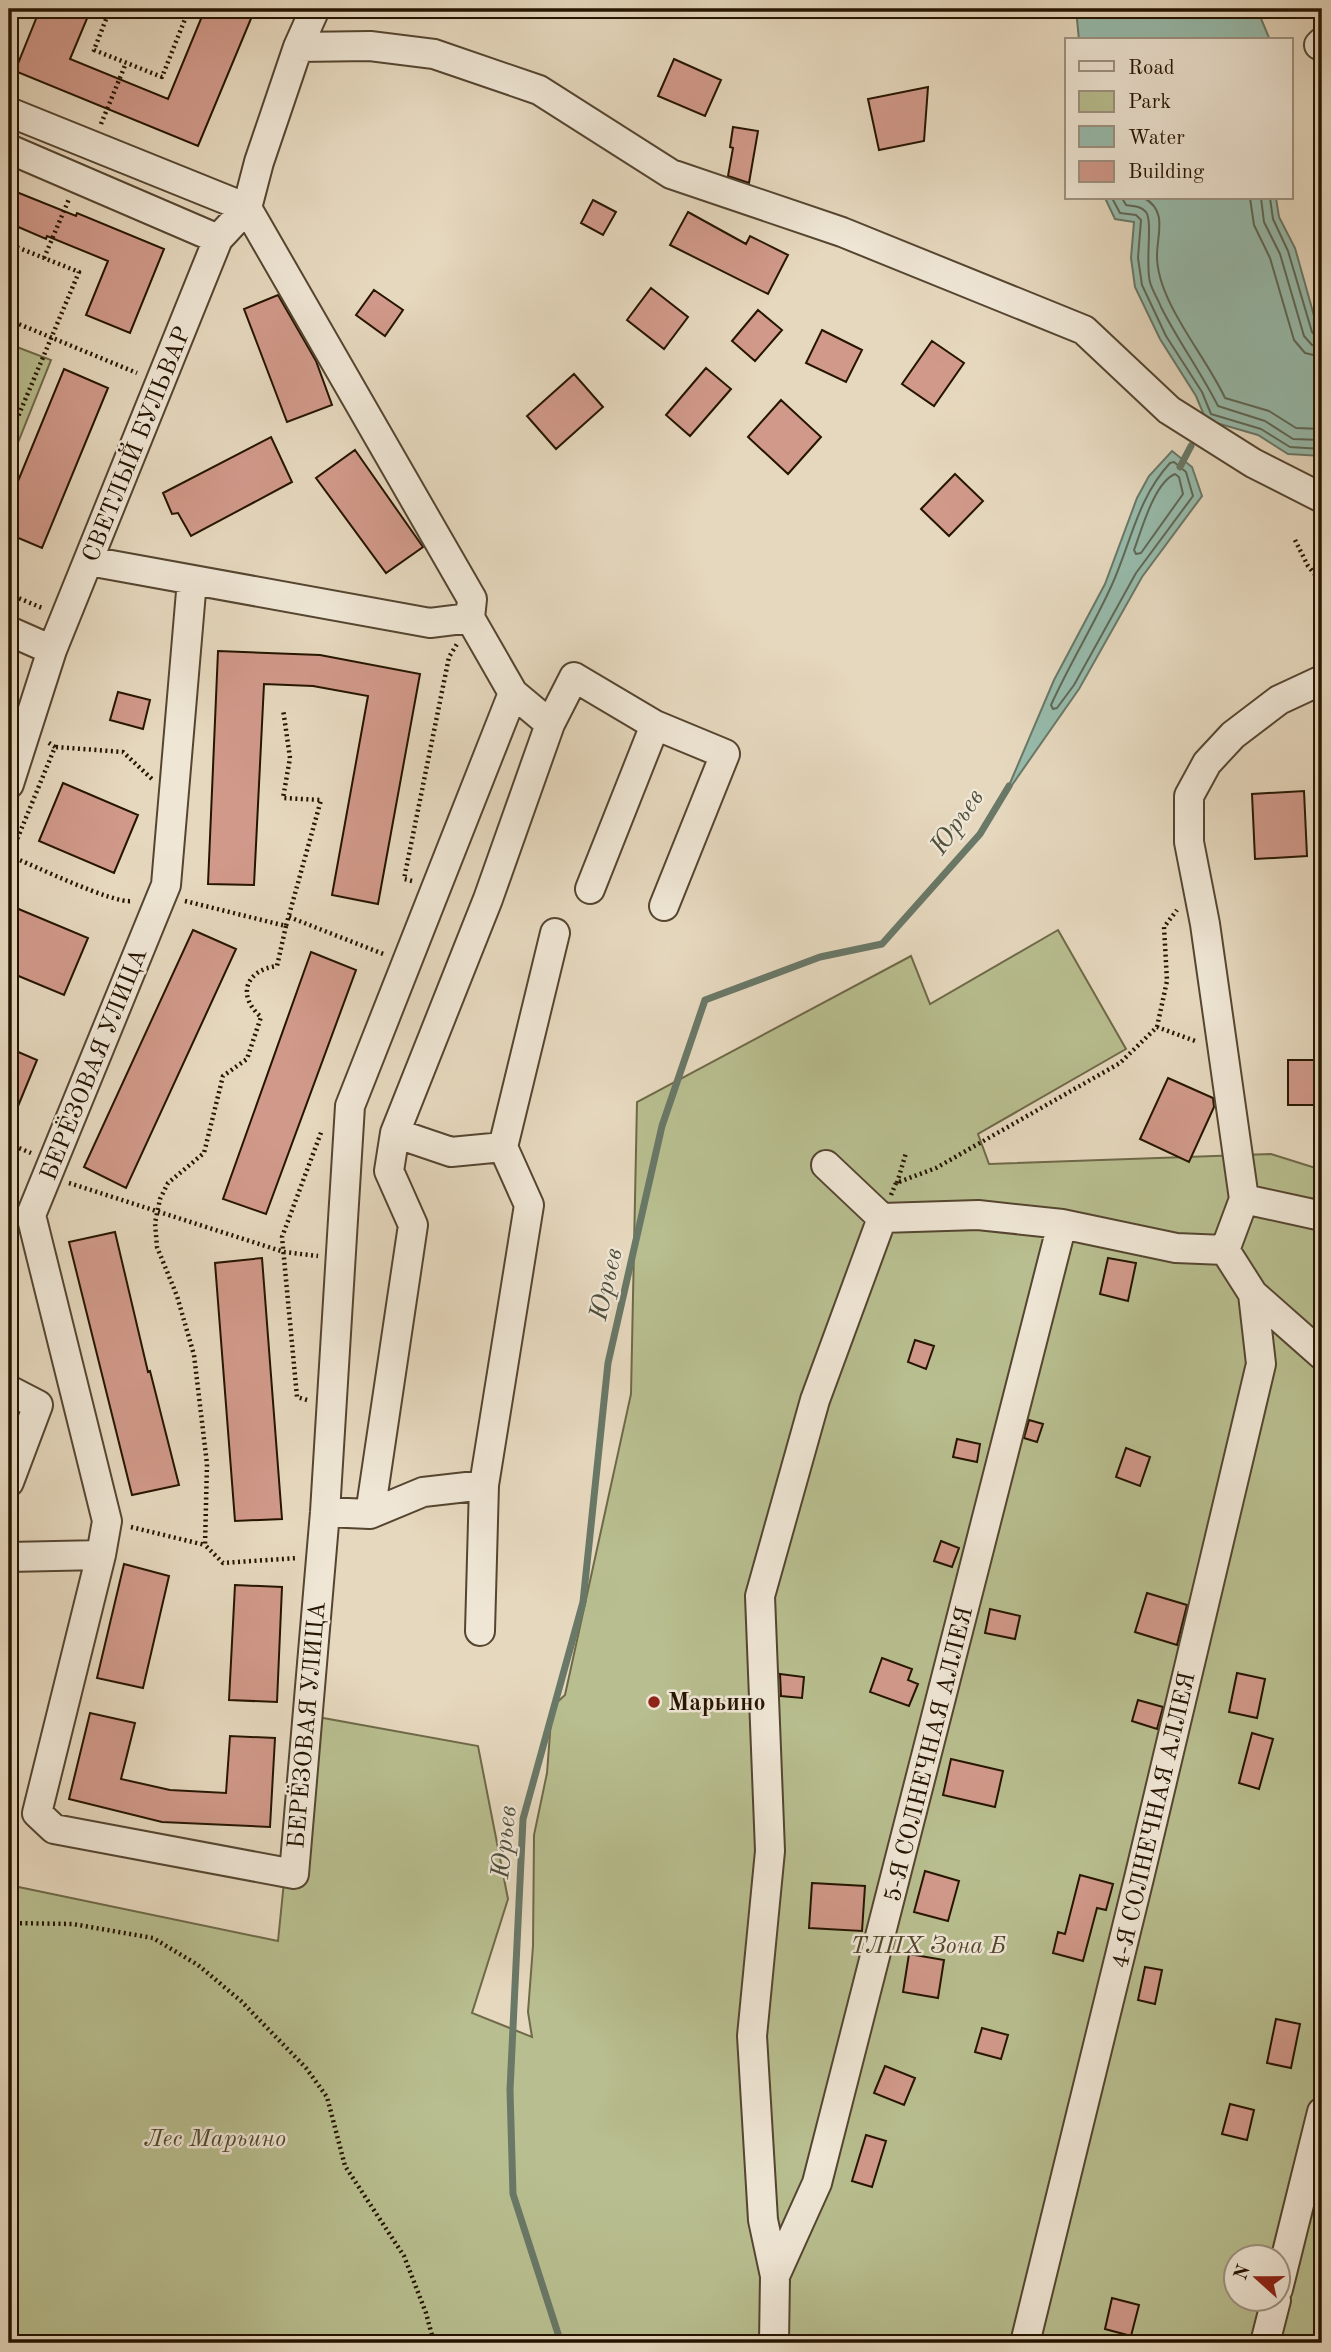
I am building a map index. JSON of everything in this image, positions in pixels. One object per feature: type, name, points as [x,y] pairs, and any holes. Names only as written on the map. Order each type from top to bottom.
[{"type":"street","name":"СВЕТЛЫЙ БУЛЬВАР","points":[[11,772],[52,650],[218,239],[247,208],[259,162],[298,47],[316,9]]},
{"type":"street","points":[[298,47],[370,46],[434,54],[539,90],[671,174],[842,232],[1084,330],[1169,410],[1253,463],[1322,498]]},
{"type":"street","points":[[9,112],[247,208],[472,599],[470,618],[513,693],[550,724]]},
{"type":"street","points":[[9,149],[218,239]]},
{"type":"street","points":[[89,561],[430,623],[470,618]]},
{"type":"street","name":"БЕРЁЗОВАЯ УЛИЦА","points":[[192,580],[166,885],[31,1215],[107,1521],[37,1813],[54,1829],[294,1874],[325,1511],[350,1106],[513,693]]},
{"type":"street","points":[[9,631],[52,650]]},
{"type":"street","points":[[370,1514],[413,1224],[389,1171],[395,1133],[488,900],[550,724],[575,677],[655,725],[725,754],[664,906]]},
{"type":"street","points":[[1225,1250],[1244,1199],[1199,881],[1189,842],[1189,796],[1207,763],[1233,735],[1279,700],[1322,680]]},
{"type":"street","points":[[590,889],[655,725]]},
{"type":"street","points":[[480,1631],[484,1485],[528,1205],[503,1147],[555,933]]},
{"type":"street","points":[[395,1133],[451,1152],[503,1147]]},
{"type":"street","points":[[826,1165],[882,1218],[978,1215],[1062,1224],[1176,1248],[1225,1250]]},
{"type":"street","points":[[1244,1199],[1322,1216]]},
{"type":"street","points":[[774,2343],[775,2276],[763,2220],[752,2036],[770,1851],[760,1596],[815,1400],[882,1218]]},
{"type":"street","name":"5-Я СОЛНЕЧНАЯ АЛЛЕЯ","points":[[775,2276],[817,2183],[1062,1224]]},
{"type":"street","points":[[1225,1250],[1253,1294],[1322,1355]]},
{"type":"street","name":"4-Я СОЛНЕЧНАЯ АЛЛЕЯ","points":[[1025,2343],[1261,1364],[1253,1294]]},
{"type":"street","points":[[9,1390],[38,1405],[9,1482]]},
{"type":"street","points":[[325,1511],[370,1514],[423,1492],[484,1485]]},
{"type":"street","points":[[9,1557],[101,1555]]},
{"type":"street","points":[[1290,2244],[1322,2112]]},
{"type":"street","points":[[1265,2343],[1272,2314]]},
{"type":"path","points":[[110,9],[94,50],[162,77],[189,9]]},
{"type":"path","points":[[102,123],[126,63]]},
{"type":"path","points":[[44,258],[72,192]]},
{"type":"path","points":[[9,258],[14,246],[79,272],[9,438]]},
{"type":"path","points":[[9,320],[160,383]]},
{"type":"path","points":[[1295,540],[1308,566],[1322,583]]},
{"type":"path","points":[[9,594],[65,618]]},
{"type":"path","points":[[414,882],[404,879],[449,657],[470,618]]},
{"type":"path","points":[[205,1545],[207,1464],[194,1355],[177,1296],[158,1247],[156,1211],[168,1183],[204,1153],[223,1076],[247,1059],[261,1017],[251,1009],[246,995],[248,983],[253,975],[264,968],[277,966],[321,800],[283,799],[290,758],[283,709]]},
{"type":"path","points":[[55,747],[123,752],[142,770]]},
{"type":"path","points":[[10,856],[126,902]]},
{"type":"path","points":[[896,1183],[936,1168],[1120,1063],[1157,1027],[1167,981],[1164,927],[1199,881]]},
{"type":"path","points":[[161,895],[286,926]]},
{"type":"path","points":[[289,917],[396,959]]},
{"type":"path","points":[[1157,1027],[1222,1051]]},
{"type":"path","points":[[324,1125],[282,1237],[296,1397],[331,1406]]},
{"type":"path","points":[[9,1144],[32,1154],[47,1176],[284,1252],[340,1258]]},
{"type":"path","points":[[882,1218],[906,1153]]},
{"type":"path","points":[[107,1521],[205,1545],[222,1563],[321,1557]]},
{"type":"path","points":[[9,1923],[73,1924],[153,1938],[198,1965],[241,2001],[306,2068],[327,2097],[345,2166],[404,2256],[426,2313],[434,2343]]},
{"type":"green space","points":[[9,344],[51,360],[9,465]]},
{"type":"green space","name":"ТЛПХ Зона Б","points":[[1058,930],[1126,1049],[978,1134],[989,1164],[1271,1154],[1322,1170],[1322,2343],[9,2343],[9,1885],[278,1941],[301,1714],[478,1746],[508,1899],[472,2013],[532,2037],[528,2012],[533,1946],[534,1835],[547,1773],[552,1707],[565,1695],[631,1394],[637,1102],[911,956],[930,1004]]},
{"type":"water","points":[[1076,9],[1257,9],[1269,38],[1079,38]]},
{"type":"water","points":[[1106,200],[1276,200],[1279,217],[1295,248],[1318,330],[1322,333],[1322,456],[1288,454],[1258,435],[1206,420],[1196,396],[1160,339],[1135,287],[1131,258],[1134,222],[1115,219]]},
{"type":"water","points":[[1172,451],[1192,467],[1202,496],[1142,577],[1079,689],[1005,795],[1054,680],[1105,584],[1137,498],[1149,476]]},
{"type":"building","points":[[40,9],[91,9],[70,59],[168,99],[205,9],[255,9],[198,146],[15,71]]},
{"type":"building","points":[[674,59],[721,80],[705,116],[658,96]]},
{"type":"building","points":[[928,87],[924,141],[879,150],[868,99]]},
{"type":"building","points":[[733,127],[758,131],[749,183],[728,176],[733,148],[730,147]]},
{"type":"building","points":[[9,189],[76,216],[77,213],[164,249],[130,333],[86,315],[108,261],[9,223]]},
{"type":"building","points":[[593,200],[616,212],[603,235],[581,223]]},
{"type":"building","points":[[688,212],[746,244],[750,236],[788,255],[768,294],[670,245]]},
{"type":"building","points":[[651,288],[688,317],[664,349],[627,320]]},
{"type":"building","points":[[374,290],[403,310],[385,336],[356,315]]},
{"type":"building","points":[[278,295],[316,361],[332,405],[287,422],[244,309]]},
{"type":"building","points":[[758,310],[782,330],[755,361],[732,341]]},
{"type":"building","points":[[822,330],[862,350],[846,382],[806,363]]},
{"type":"building","points":[[932,341],[964,363],[934,406],[902,384]]},
{"type":"building","points":[[706,368],[731,389],[690,436],[666,415]]},
{"type":"building","points":[[64,369],[108,388],[42,548],[9,534],[9,503]]},
{"type":"building","points":[[574,374],[603,407],[556,449],[527,416]]},
{"type":"building","points":[[781,400],[821,437],[788,474],[748,437]]},
{"type":"building","points":[[271,437],[292,482],[191,536],[178,513],[172,514],[163,493]]},
{"type":"building","points":[[355,450],[423,547],[386,573],[316,478]]},
{"type":"building","points":[[955,474],[983,501],[949,536],[921,509]]},
{"type":"building","points":[[218,651],[320,655],[420,674],[378,904],[332,895],[368,696],[313,686],[264,684],[254,885],[208,884]]},
{"type":"building","points":[[118,692],[150,700],[143,729],[110,720]]},
{"type":"building","points":[[63,783],[138,815],[114,873],[39,841]]},
{"type":"building","points":[[1304,791],[1307,856],[1255,859],[1252,794]]},
{"type":"building","points":[[9,905],[88,938],[64,995],[9,972]]},
{"type":"building","points":[[193,930],[236,949],[126,1188],[84,1167]]},
{"type":"building","points":[[311,952],[356,970],[266,1214],[223,1199]]},
{"type":"building","points":[[9,1048],[37,1060],[9,1128]]},
{"type":"building","points":[[1288,1060],[1317,1060],[1317,1105],[1288,1105]]},
{"type":"building","points":[[1168,1078],[1213,1098],[1214,1107],[1189,1162],[1140,1139]]},
{"type":"building","points":[[115,1232],[148,1372],[150,1371],[179,1485],[132,1495],[69,1242]]},
{"type":"building","points":[[262,1258],[282,1519],[235,1521],[215,1263]]},
{"type":"building","points":[[1108,1258],[1136,1263],[1128,1301],[1100,1294]]},
{"type":"building","points":[[915,1340],[934,1346],[926,1369],[908,1362]]},
{"type":"building","points":[[1029,1420],[1043,1424],[1037,1442],[1024,1438]]},
{"type":"building","points":[[957,1439],[980,1444],[977,1462],[953,1457]]},
{"type":"building","points":[[1126,1448],[1150,1457],[1140,1486],[1116,1477]]},
{"type":"building","points":[[941,1541],[959,1548],[952,1567],[934,1561]]},
{"type":"building","points":[[124,1564],[169,1576],[143,1688],[97,1678]]},
{"type":"building","points":[[235,1585],[282,1587],[277,1702],[229,1700]]},
{"type":"building","points":[[1147,1593],[1187,1605],[1177,1645],[1135,1632]]},
{"type":"building","points":[[990,1609],[1020,1616],[1015,1639],[985,1633]]},
{"type":"building","points":[[882,1658],[912,1669],[908,1680],[918,1684],[909,1706],[870,1692]]},
{"type":"building","points":[[1237,1673],[1265,1679],[1257,1718],[1229,1712]]},
{"type":"building","points":[[780,1674],[804,1677],[802,1698],[781,1696]]},
{"type":"building","points":[[1138,1700],[1163,1707],[1157,1729],[1132,1721]]},
{"type":"building","points":[[90,1713],[135,1723],[121,1779],[170,1790],[226,1793],[230,1736],[275,1738],[270,1827],[162,1822],[69,1799]]},
{"type":"building","points":[[1252,1733],[1273,1739],[1259,1789],[1239,1783]]},
{"type":"building","points":[[951,1759],[1003,1771],[995,1807],[943,1795]]},
{"type":"building","points":[[925,1871],[959,1881],[948,1921],[914,1912]]},
{"type":"building","points":[[1080,1875],[1113,1884],[1106,1910],[1097,1908],[1083,1961],[1053,1953],[1058,1932],[1065,1934]]},
{"type":"building","points":[[812,1883],[865,1886],[862,1931],[809,1928]]},
{"type":"building","points":[[909,1954],[944,1960],[938,1998],[903,1992]]},
{"type":"building","points":[[1145,1967],[1162,1970],[1155,2004],[1138,2000]]},
{"type":"building","points":[[1276,2019],[1300,2024],[1291,2068],[1267,2063]]},
{"type":"building","points":[[982,2028],[1008,2035],[1001,2059],[975,2052]]},
{"type":"building","points":[[885,2066],[915,2078],[904,2105],[874,2093]]},
{"type":"building","points":[[1230,2104],[1254,2110],[1247,2140],[1222,2134]]},
{"type":"building","points":[[866,2135],[886,2141],[872,2187],[852,2181]]},
{"type":"building","points":[[1112,2298],[1139,2305],[1131,2336],[1105,2329]]},
{"type":"waterway","name":"Юрьев","points":[[1180,467],[1191,446]]},
{"type":"waterway","name":"Юрьев","points":[[561,2343],[513,2194],[510,2090],[523,1819],[583,1602],[608,1363],[662,1126],[705,1000],[820,957],[882,944],[980,834],[1009,786]]},
{"type":"place","name":"Марьино","points":[[654,1702]]},
{"type":"park label","name":"Лес Марьино","points":[[215,2138]]}]
